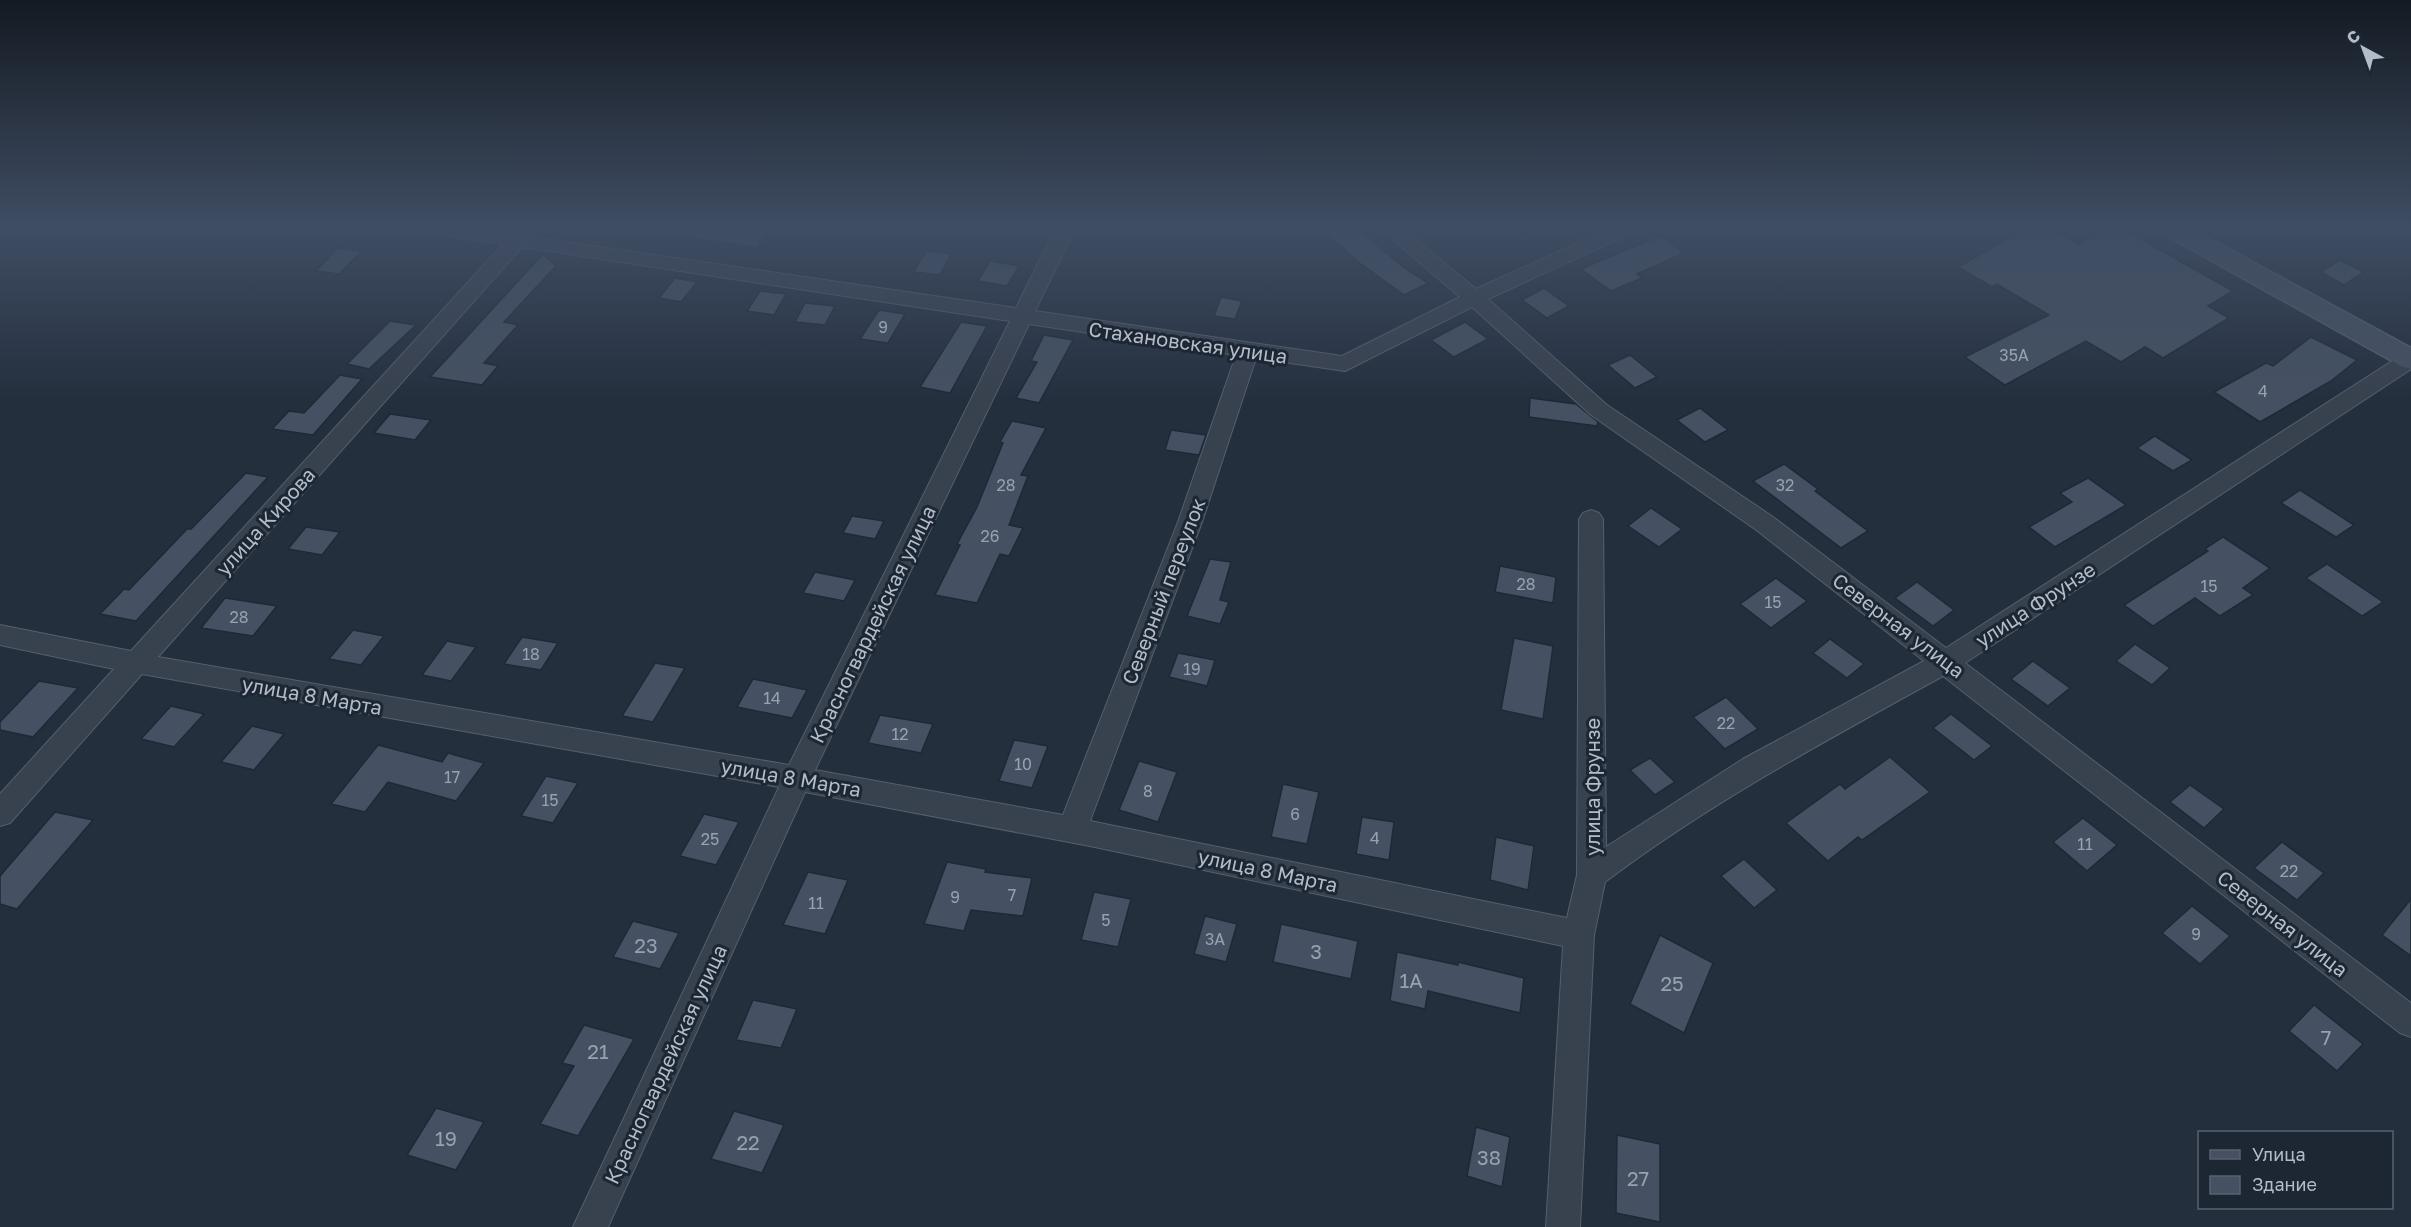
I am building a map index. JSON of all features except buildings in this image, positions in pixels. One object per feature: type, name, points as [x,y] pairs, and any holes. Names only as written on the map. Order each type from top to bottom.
[{"type":"main road","points":[[2274,284],[2411,359]]},
{"type":"street","name":"улица Кирова","points":[[0,814],[478,284]]},
{"type":"street","name":"Стахановская улица","points":[[821,284],[1021,318],[1345,364],[1504,284]]},
{"type":"street","name":"Красногвардейская улица","points":[[590,1227],[797,778],[1038,284]]},
{"type":"street","name":"Северная улица","points":[[1457,284],[1599,410],[1764,523],[2411,1022]]},
{"type":"street","name":"Северный переулок","points":[[1072,829],[1190,522],[1248,350]]},
{"type":"street","name":"улица Фрунзе","points":[[1592,875],[1640,840],[1753,766],[1947,662],[2411,359]]},
{"type":"street","name":"улица Фрунзе","points":[[1563,1227],[1579,935],[1592,875],[1591,519]]},
{"type":"street","name":"улица 8 Марта","points":[[0,635],[136,664],[797,778],[1072,829],[1579,935]]}]
